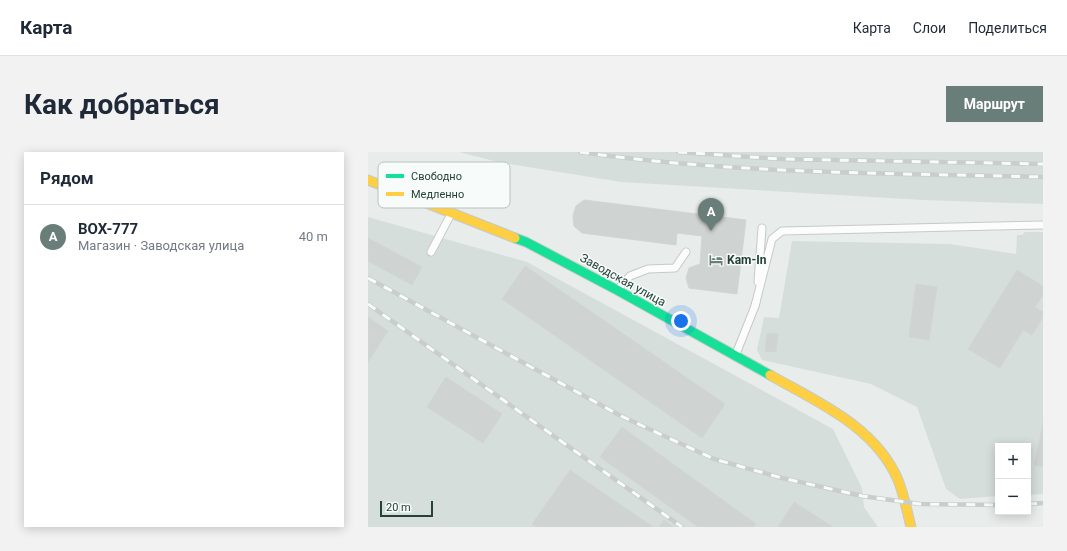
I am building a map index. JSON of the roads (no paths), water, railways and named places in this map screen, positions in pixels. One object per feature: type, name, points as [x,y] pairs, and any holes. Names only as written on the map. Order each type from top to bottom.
[{"type":"main road","name":"Заводская улица","points":[[368,180],[378,184]]},
{"type":"main road","name":"Заводская улица","points":[[442,208],[526,242],[617,290],[844,417],[878,447],[889,463],[898,480],[911,527]]},
{"type":"lane","points":[[431,252],[452,212]]},
{"type":"lane","points":[[735,356],[755,306],[772,239],[782,230],[1043,225]]},
{"type":"lane","points":[[755,306],[762,228]]},
{"type":"lane","points":[[617,290],[630,276],[648,270],[675,268],[686,252]]},
{"type":"railway","points":[[580,152],[695,165],[753,169],[1043,177]]},
{"type":"railway","points":[[678,152],[780,159],[1043,164]]},
{"type":"railway","points":[[368,278],[621,416],[714,459],[782,478],[862,496],[920,504],[995,505]]},
{"type":"railway","points":[[368,304],[682,527]]},
{"type":"railway","points":[[1031,504],[1043,503]]},
{"type":"place","name":"ВОХ-777","points":[[711,231]]},
{"type":"place","name":"Kam-In","points":[[716,260]]}]
